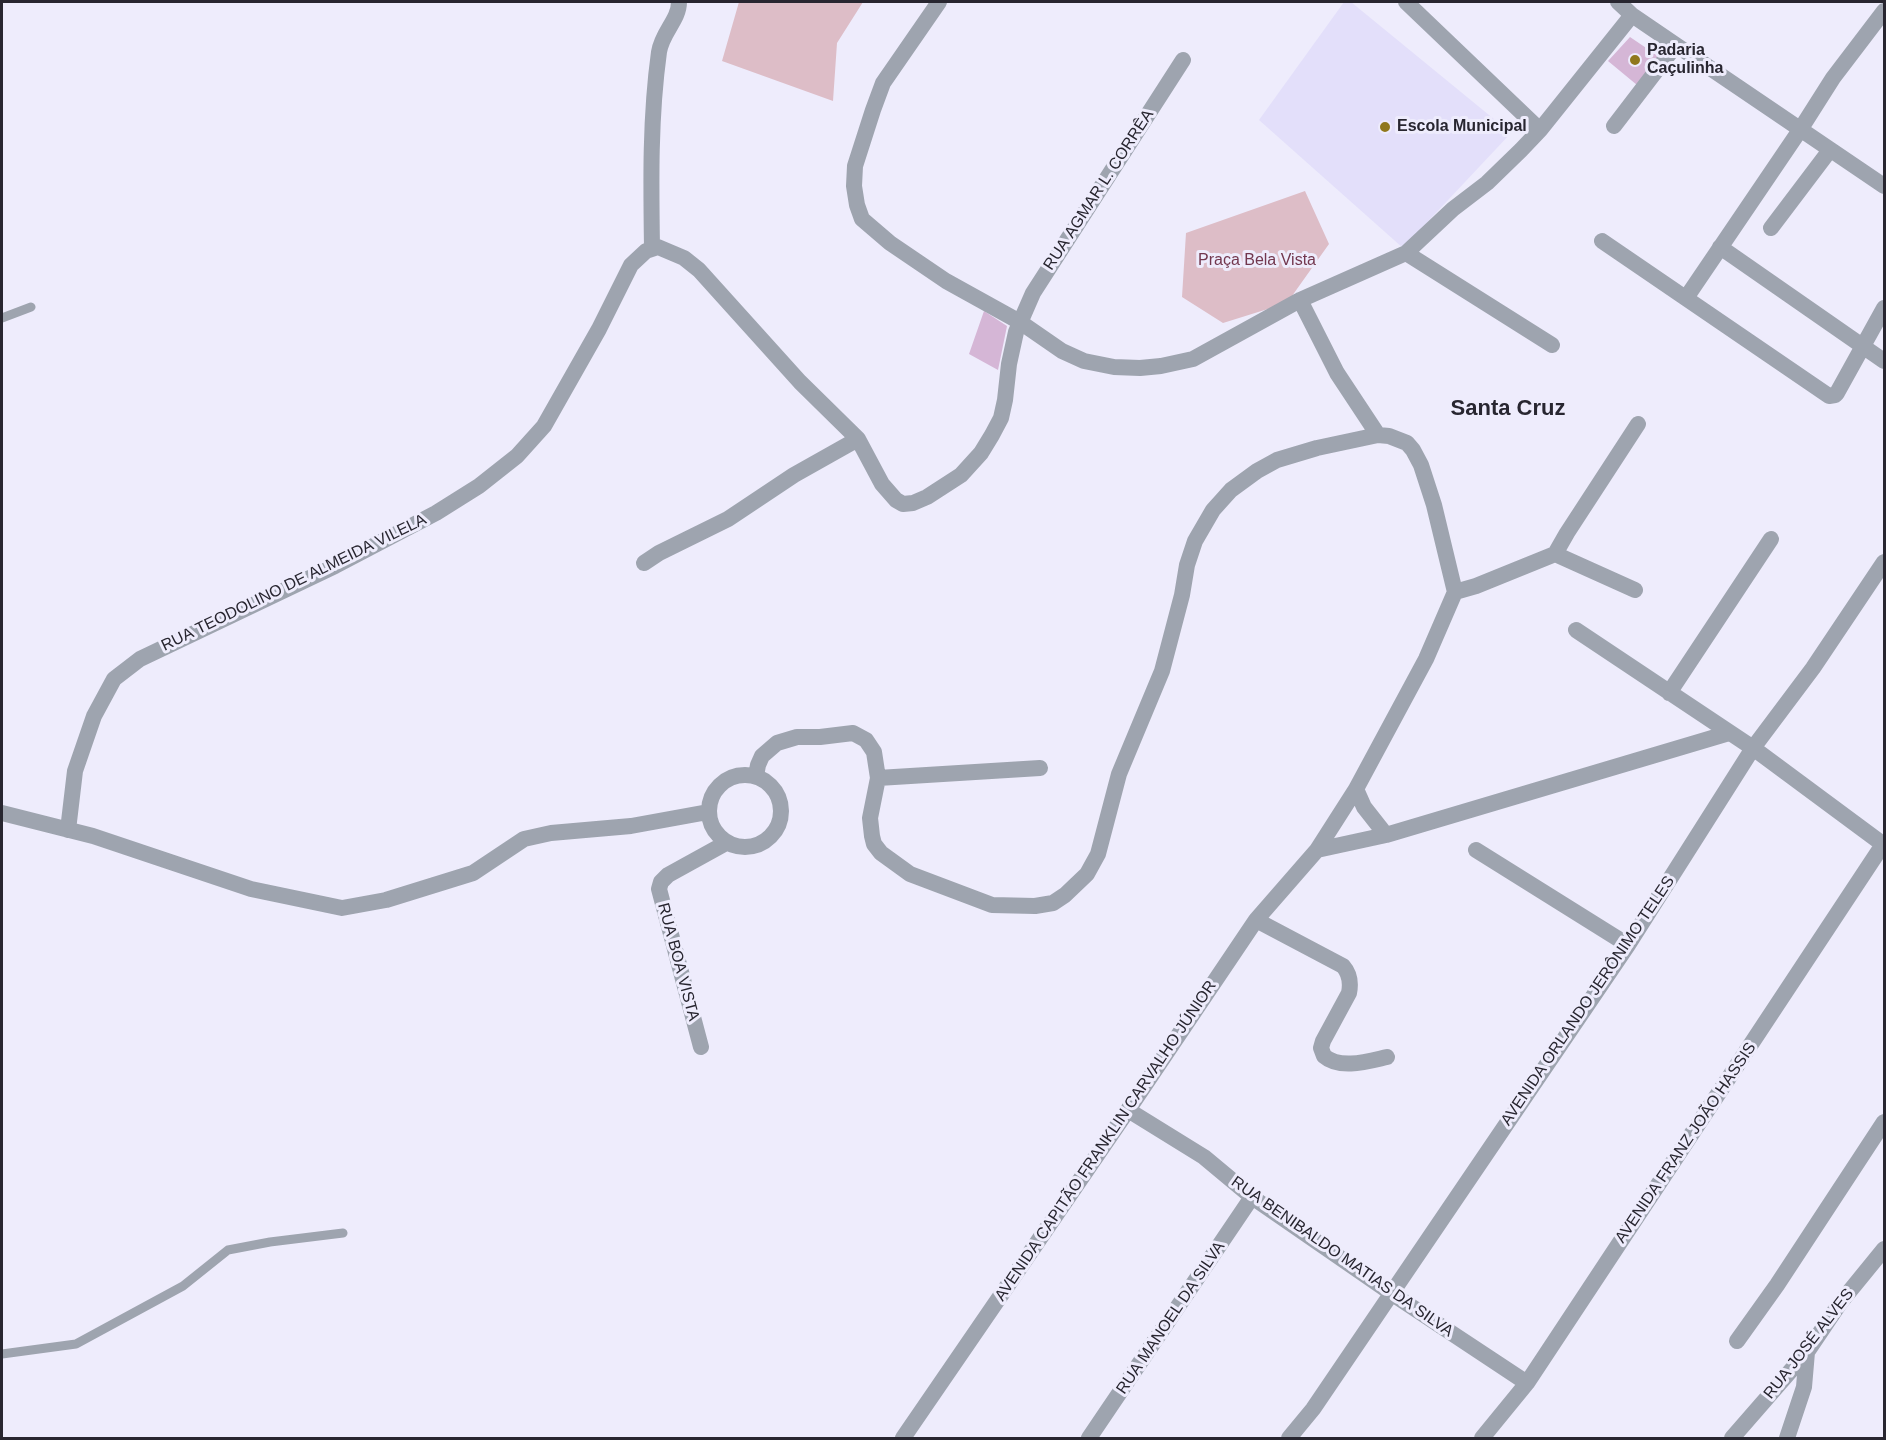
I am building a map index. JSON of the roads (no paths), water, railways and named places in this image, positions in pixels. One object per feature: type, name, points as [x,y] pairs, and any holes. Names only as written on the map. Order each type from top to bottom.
[{"type":"street","points":[[680,2],[679,10],[661,40],[653,94],[652,248],[658,247],[684,258],[699,270],[800,381],[858,439],[882,484],[896,501],[903,504],[913,503],[927,497],[961,475],[981,453],[1000,418],[1005,400],[1009,364],[1020,322]]},
{"type":"street","points":[[939,2],[883,83],[855,166],[854,186],[862,219],[890,243],[946,281],[1020,322],[1062,351],[1084,361],[1114,367],[1140,368],[1193,359],[1300,300],[1406,253],[1452,209],[1487,183],[1540,130],[1632,15]]},
{"type":"street","points":[[1406,2],[1540,130]]},
{"type":"street","points":[[1618,2],[1632,15],[1884,186]]},
{"type":"street","points":[[1686,298],[1833,78],[1884,11]]},
{"type":"street","points":[[1614,126],[1676,45]]},
{"type":"street","name":"RUA AGMAR L. CORRÊA","points":[[1020,322],[1044,275],[1183,60]]},
{"type":"street","points":[[1771,228],[1830,150]]},
{"type":"street","points":[[1602,241],[1829,396],[1837,393],[1884,308]]},
{"type":"street","points":[[1720,247],[1884,361]]},
{"type":"street","name":"RUA TEODOLINO DE ALMEIDA VILELA","points":[[68,830],[75,771],[94,716],[114,679],[140,659],[335,566],[436,513],[479,486],[517,456],[544,426],[599,329],[631,265],[646,250],[652,248]]},
{"type":"street","points":[[1406,253],[1552,345]]},
{"type":"street","points":[[1300,300],[1337,373],[1374,436]]},
{"type":"street","points":[[756,776],[762,756],[777,743],[797,737],[853,733],[871,745],[878,778],[870,818],[874,844],[881,853],[910,874],[992,905],[1035,906],[1053,903],[1065,896],[1087,874],[1098,854],[1119,774],[1162,670],[1182,595],[1187,565],[1195,541],[1213,510],[1231,490],[1277,460],[1317,448],[1374,436],[1397,438],[1407,443],[1421,465],[1434,505],[1455,592],[1556,554],[1567,533],[1638,424]]},
{"type":"street","points":[[644,563],[728,519],[794,475],[858,439]]},
{"type":"street","points":[[1670,693],[1772,539]]},
{"type":"street","points":[[1556,554],[1635,590]]},
{"type":"street","name":"AVENIDA ORLANDO JERÔNIMO TELES","points":[[1289,1438],[1313,1409],[1628,945],[1754,748],[1813,668],[1884,562]]},
{"type":"street","name":"AVENIDA CAPITÃO FRANKLIN CARVALHO JÚNIOR","points":[[903,1438],[1256,920],[1317,850],[1356,789],[1426,659],[1455,592]]},
{"type":"street","points":[[1576,630],[1754,748],[1884,844]]},
{"type":"street","points":[[1317,850],[1386,836],[1729,733]]},
{"type":"street","points":[[878,778],[1040,768]]},
{"type":"street","points":[[742,775],[756,776],[769,784],[778,796],[781,812],[778,827],[769,839],[756,847],[740,848],[726,843],[717,835],[708,812],[711,798],[718,787],[729,779],[742,775]]},
{"type":"street","points":[[1356,789],[1364,807],[1386,836]]},
{"type":"street","points":[[2,813],[93,836],[251,889],[342,908],[386,900],[473,873],[524,839],[551,833],[631,826],[708,812]]},
{"type":"street","name":"RUA BOA VISTA","points":[[701,1047],[658,889],[668,875],[726,843]]},
{"type":"street","name":"AVENIDA FRANZ JOÃO HASSIS","points":[[1482,1438],[1527,1383],[1884,844]]},
{"type":"street","points":[[1476,850],[1628,945]]},
{"type":"street","points":[[1256,920],[1343,966],[1347,971],[1351,985],[1349,993],[1323,1041],[1321,1048],[1324,1056],[1335,1061],[1350,1063],[1387,1057]]},
{"type":"street","name":"RUA BENIBALDO MATIAS DA SILVA","points":[[1128,1110],[1204,1157],[1252,1197],[1527,1383]]},
{"type":"street","points":[[1737,1341],[1777,1285],[1884,1122]]},
{"type":"street","name":"RUA MANOEL DA SILVA","points":[[1089,1438],[1252,1197]]},
{"type":"street","name":"RUA JOSÉ ALVES","points":[[1732,1438],[1807,1352],[1840,1303],[1882,1255]]},
{"type":"street","points":[[1787,1438],[1804,1387],[1807,1352]]},
{"type":"lane","points":[[2,318],[31,307]]},
{"type":"lane","points":[[2,1354],[76,1344],[183,1286],[228,1250],[343,1233]]},
{"type":"place","name":"Padaria Caçulinha","points":[[1635,60]]},
{"type":"place","name":"Escola Municipal","points":[[1385,127]]},
{"type":"district","name":"Santa Cruz","points":[[1508,409]]},
{"type":"park label","name":"Praça Bela Vista","points":[[1257,261]]}]
